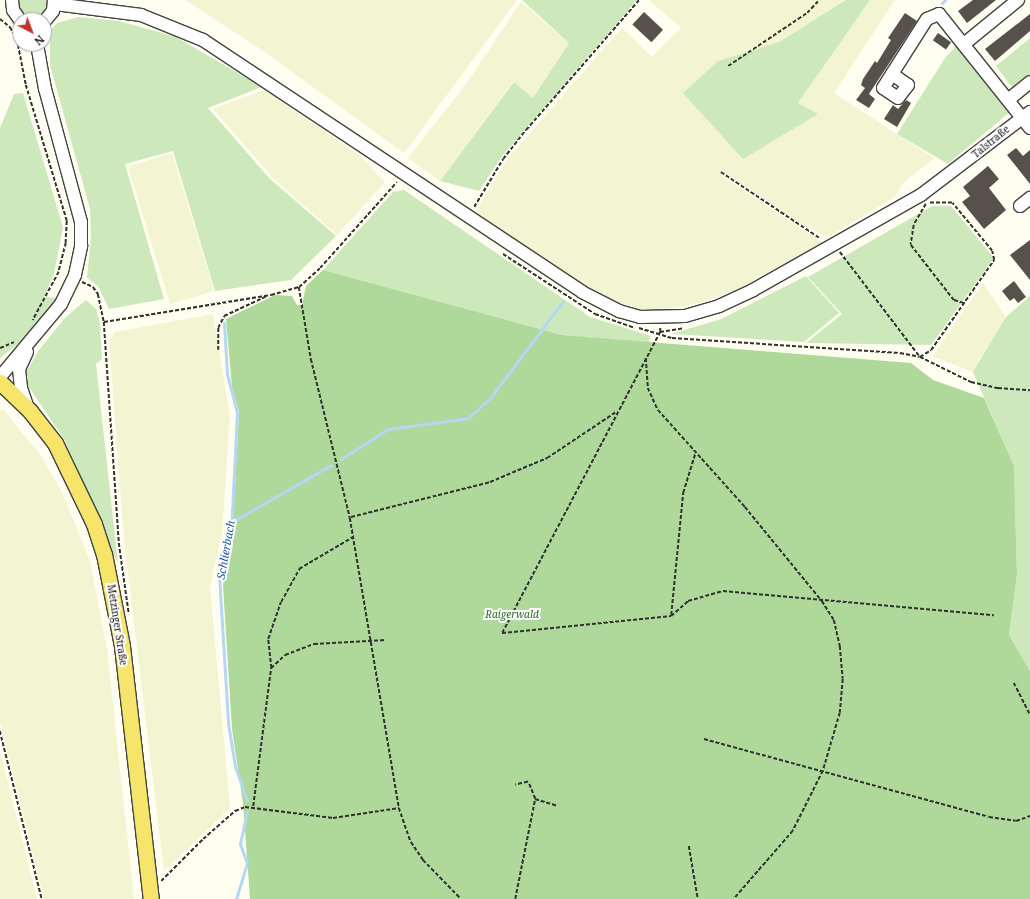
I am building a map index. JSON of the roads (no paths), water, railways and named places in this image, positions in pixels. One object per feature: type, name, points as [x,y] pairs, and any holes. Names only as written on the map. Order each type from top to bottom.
[{"type":"main road","name":"Metzinger Straße","points":[[0,382],[30,411],[55,443],[85,505],[104,554],[122,646],[151,899]]},
{"type":"street","points":[[964,44],[1018,0]]},
{"type":"street","points":[[8,2],[15,12]]},
{"type":"street","points":[[51,12],[54,2]]},
{"type":"street","name":"Talstraße","points":[[54,2],[141,15],[203,40],[582,292],[619,311],[640,317],[685,316],[719,306],[836,250],[953,173],[1026,115]]},
{"type":"street","points":[[892,74],[927,19],[934,14],[942,16],[1008,100],[1026,115],[1030,128]]},
{"type":"street","points":[[0,377],[61,304],[75,275],[81,246],[81,222],[45,89],[38,52]]},
{"type":"street","points":[[1008,100],[1030,82]]},
{"type":"street","points":[[1020,206],[1030,198]]},
{"type":"street","points":[[30,411],[21,388],[20,369],[31,341]]},
{"type":"waterway","points":[[942,3],[945,0]]},
{"type":"waterway","points":[[341,459],[388,429],[468,418],[491,397],[563,301]]},
{"type":"waterway","name":"Schlierbach","points":[[224,323],[227,374],[237,413],[231,531],[219,575],[228,723],[235,766],[247,800]]},
{"type":"waterway","points":[[232,522],[331,465]]},
{"type":"waterway","name":"Schlierbach","points":[[236,899],[247,863],[240,844],[247,812]]},
{"type":"park label","name":"Raigerwald","points":[[512,615]]}]
